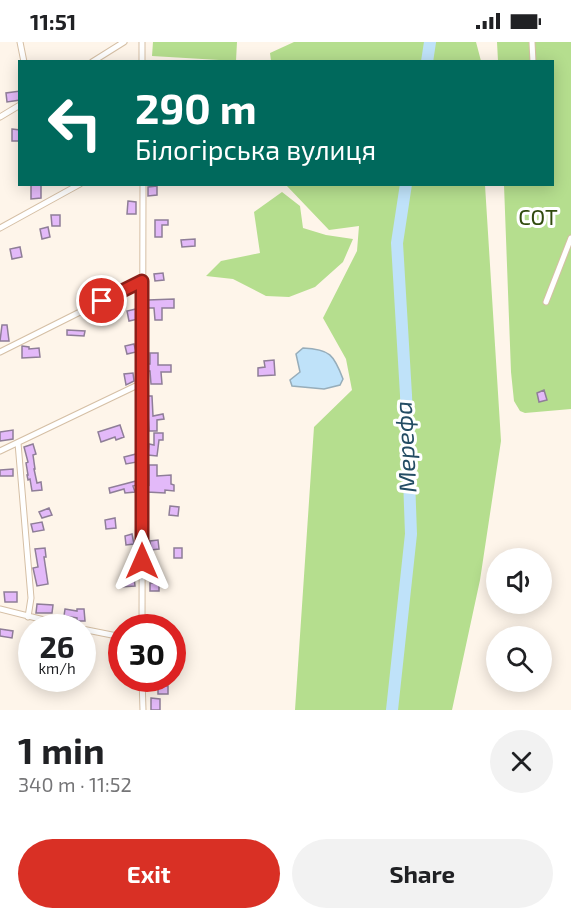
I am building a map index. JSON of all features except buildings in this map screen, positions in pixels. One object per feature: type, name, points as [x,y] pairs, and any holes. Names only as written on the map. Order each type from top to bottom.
[{"type":"street","points":[[20,42],[24,60]]},
{"type":"street","points":[[95,60],[124,42]]},
{"type":"street","points":[[142,42],[142,60]]},
{"type":"street","points":[[532,42],[533,60]]},
{"type":"street","points":[[0,117],[18,106]]},
{"type":"street","points":[[0,228],[76,186]]},
{"type":"street","points":[[142,614],[143,186]]},
{"type":"street","points":[[546,302],[571,238]]},
{"type":"street","points":[[0,352],[142,281]]},
{"type":"street","points":[[0,451],[142,383]]},
{"type":"street","points":[[18,443],[31,598],[28,614]]},
{"type":"street","points":[[0,609],[18,614]]},
{"type":"street","points":[[142,692],[143,710]]},
{"type":"green space","points":[[153,42],[237,42],[236,60],[152,56]]},
{"type":"green space","points":[[294,42],[476,42],[481,60],[271,60],[270,53]]},
{"type":"green space","name":"СОТ","points":[[497,42],[571,42],[571,409],[525,413],[520,411],[514,401],[511,372],[504,186],[554,186],[554,60],[498,60]]},
{"type":"green space","points":[[287,186],[485,186],[501,441],[480,580],[452,710],[295,710],[314,427],[352,390],[346,359],[323,318],[357,251],[359,226],[329,230]]},
{"type":"green space","points":[[282,192],[300,206],[303,228],[326,235],[353,239],[343,262],[315,287],[289,297],[266,296],[233,279],[206,276],[221,261],[260,253],[254,212]]},
{"type":"water","points":[[303,348],[325,352],[334,359],[343,379],[340,385],[324,389],[292,386],[290,380],[300,372],[296,354]]},
{"type":"waterway","name":"Мерефа","points":[[427,60],[430,42]]},
{"type":"waterway","name":"Мерефа","points":[[392,710],[411,534],[397,243],[406,186]]},
{"type":"route","points":[[102,301],[142,281],[142,561]]}]
